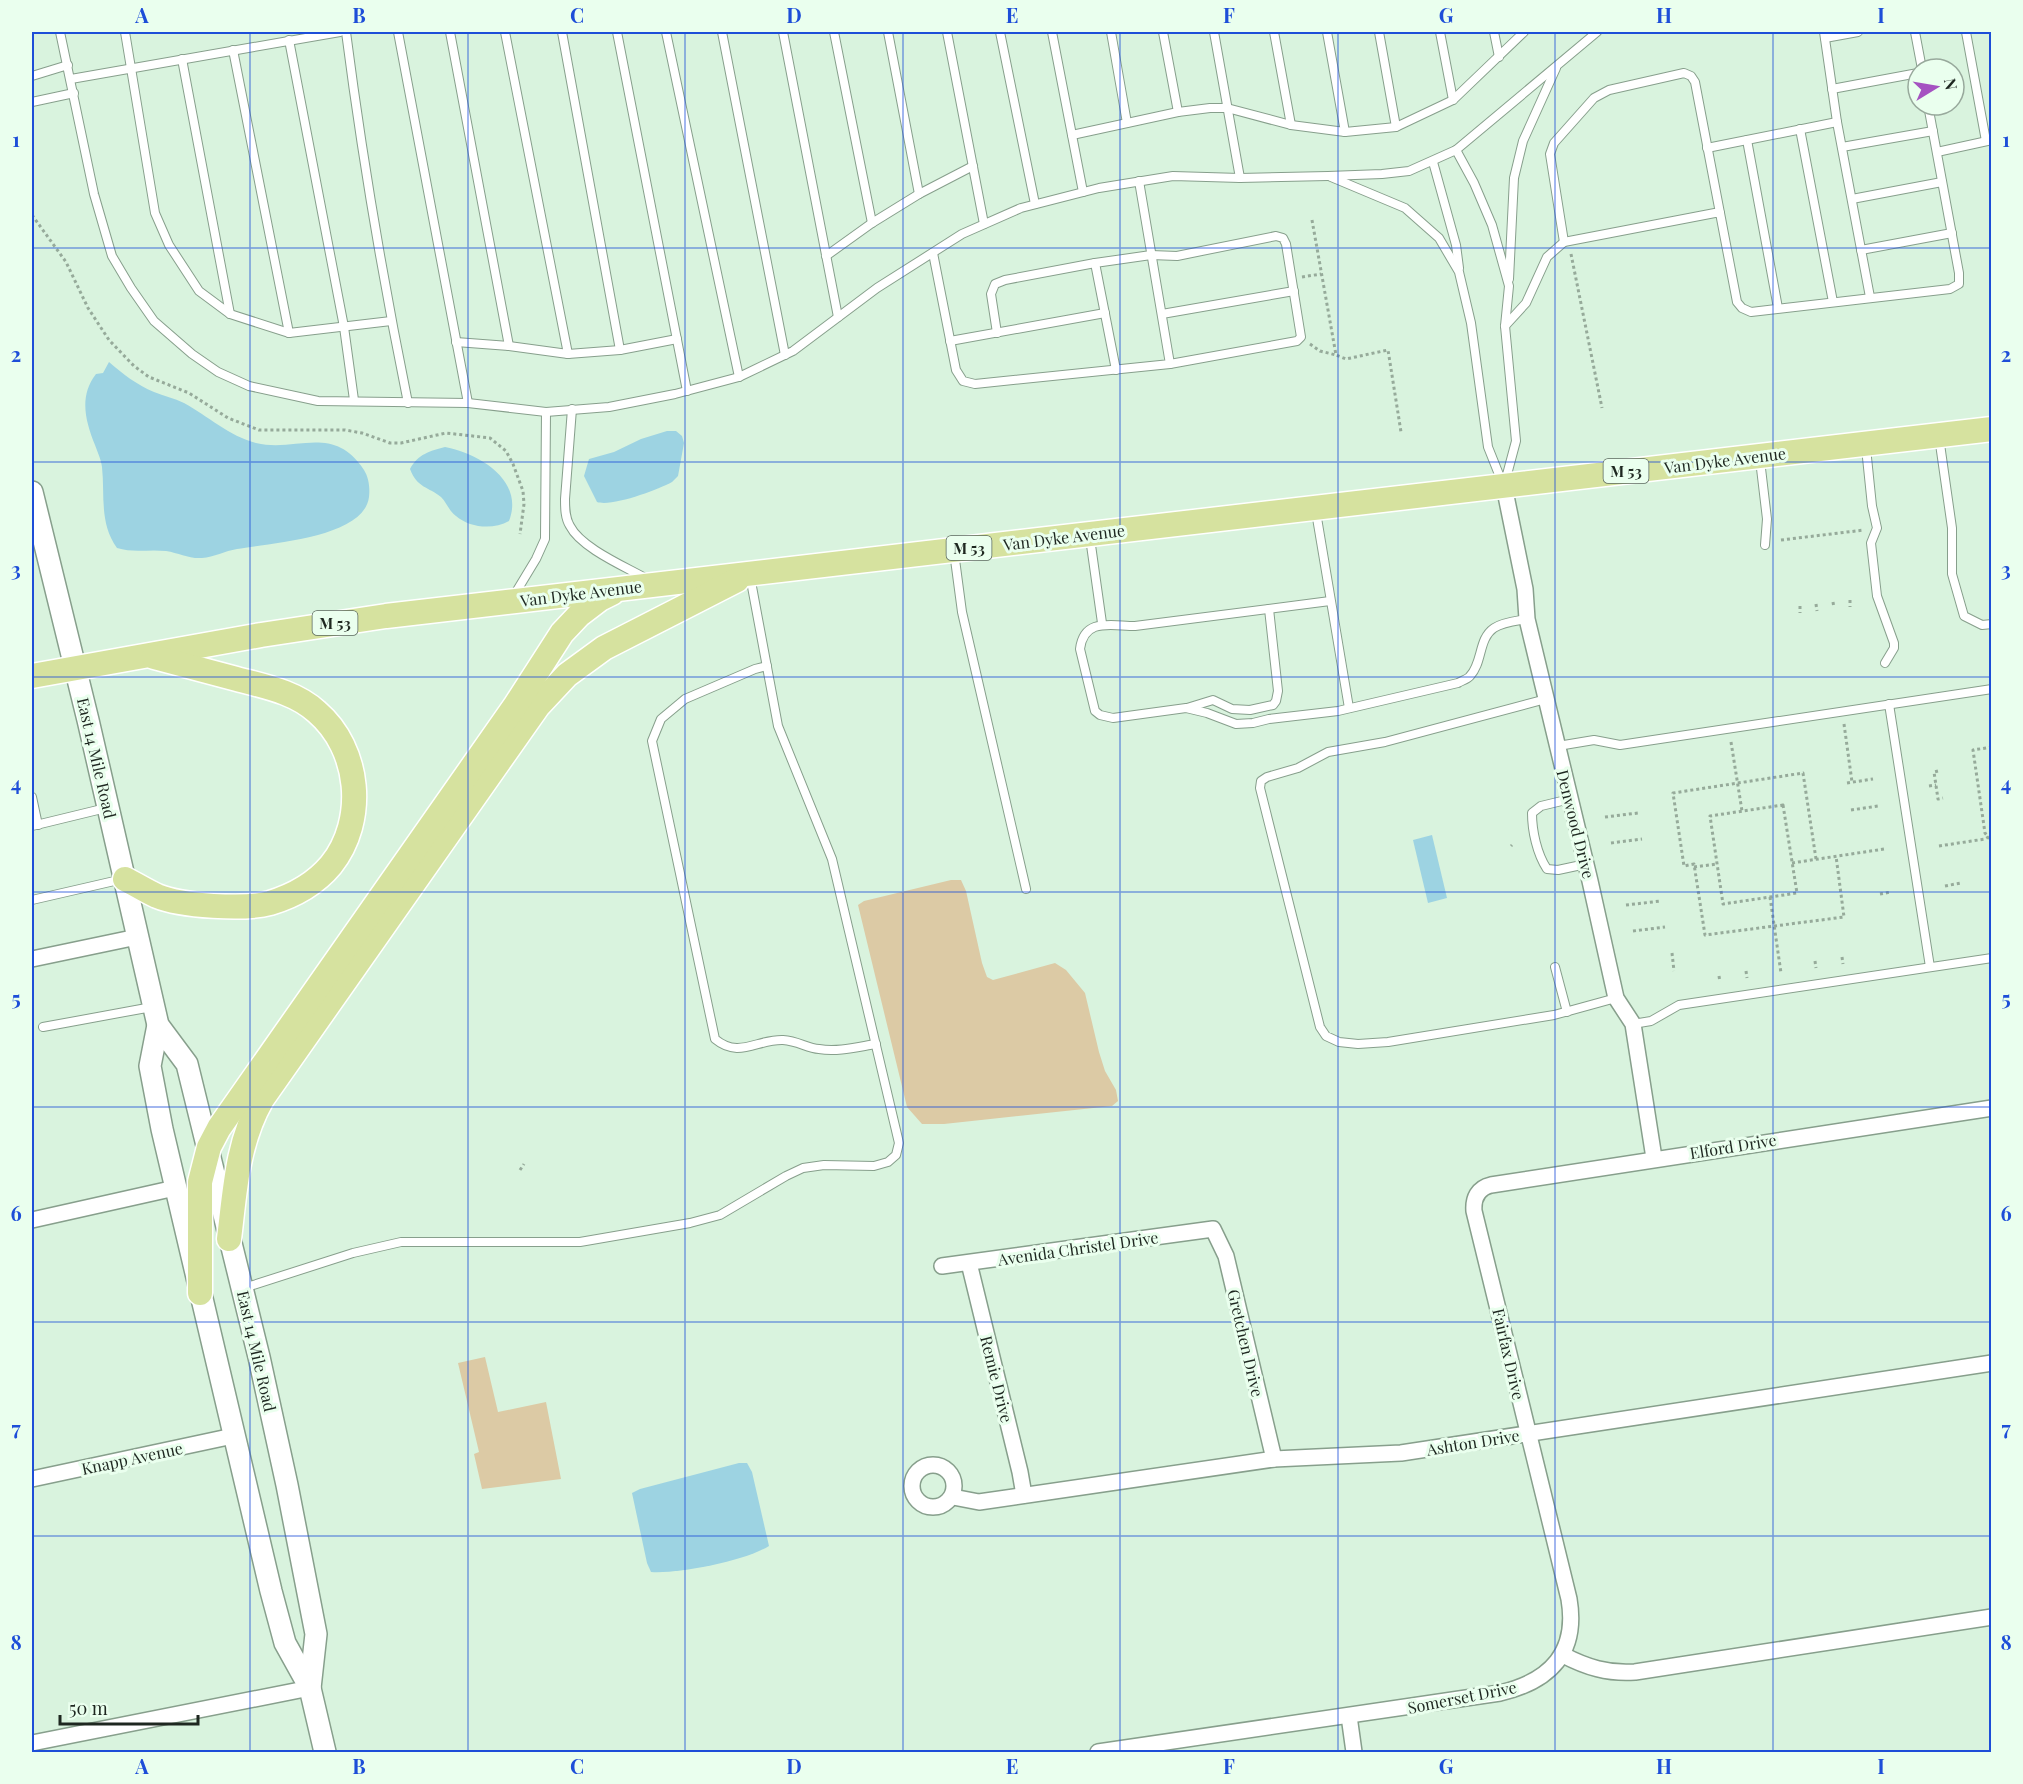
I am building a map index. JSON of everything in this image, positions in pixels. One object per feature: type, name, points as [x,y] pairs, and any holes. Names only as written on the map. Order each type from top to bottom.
[{"type":"main road","name":"Van Dyke Avenue","points":[[32,676],[145,654],[313,626],[1089,533],[1992,429]]},
{"type":"main road","name":"East 14 Mile Road","points":[[32,492],[156,1016],[187,1064],[274,1422],[316,1634],[310,1688]]},
{"type":"main road","points":[[229,1239],[238,1163],[249,1126],[262,1099],[538,706],[567,675],[604,648],[750,573]]},
{"type":"main road","points":[[200,1293],[200,1182],[203,1164],[219,1128],[515,706],[562,633],[600,598],[623,588]]},
{"type":"main road","points":[[125,879],[157,896],[186,902],[247,906],[268,903],[288,896],[319,877],[332,864],[348,833],[355,797],[353,777],[341,742],[317,712],[303,702],[272,689],[145,654]]},
{"type":"main road","name":"East 14 Mile Road","points":[[156,1016],[150,1066],[200,1293],[285,1643],[310,1688],[325,1752]]},
{"type":"street","name":"Denwood Drive","points":[[1504,486],[1526,588],[1527,619],[1616,998],[1633,1024],[1654,1158]]},
{"type":"street","points":[[32,959],[137,937]]},
{"type":"street","name":"Elford Drive","points":[[1477,1193],[1485,1186],[1654,1158],[1992,1108]]},
{"type":"street","points":[[32,1220],[176,1188]]},
{"type":"street","name":"Fairfax Drive","points":[[1477,1193],[1474,1210],[1572,1618],[1570,1637],[1563,1655]]},
{"type":"street","name":"Avenida Christel Drive","points":[[942,1266],[1213,1229]]},
{"type":"street","name":"Gretchen Drive","points":[[1213,1229],[1226,1256],[1274,1459]]},
{"type":"street","name":"Remie Drive","points":[[969,1263],[1024,1495]]},
{"type":"street","name":"Ashton Drive","points":[[952,1497],[979,1502],[1274,1459],[1401,1453],[1992,1363]]},
{"type":"street","name":"Knapp Avenue","points":[[32,1479],[233,1436]]},
{"type":"street","points":[[1563,1655],[1586,1666],[1607,1672],[1635,1672],[1992,1617]]},
{"type":"street","name":"Somerset Drive","points":[[1098,1752],[1517,1689],[1543,1675],[1563,1655]]},
{"type":"street","points":[[32,1743],[310,1688]]},
{"type":"street","points":[[1349,1716],[1354,1752]]},
{"type":"lane","points":[[60,32],[94,194],[112,256],[154,321],[192,354],[218,372],[249,386],[318,401],[468,403],[546,412],[609,407],[687,391],[739,377],[785,355],[877,288],[962,234],[1035,204],[1083,192],[1173,176],[1240,178],[1382,174],[1409,171],[1456,150],[1597,32]]},
{"type":"lane","points":[[125,32],[155,213],[169,245],[199,291],[230,314],[289,333],[391,321]]},
{"type":"lane","points":[[71,79],[340,32]]},
{"type":"lane","points":[[346,32],[357,116],[391,321],[408,403]]},
{"type":"lane","points":[[398,32],[468,403]]},
{"type":"lane","points":[[450,32],[509,346]]},
{"type":"lane","points":[[505,32],[568,354]]},
{"type":"lane","points":[[562,32],[620,350]]},
{"type":"lane","points":[[617,32],[687,391]]},
{"type":"lane","points":[[666,32],[739,377]]},
{"type":"lane","points":[[722,32],[785,355]]},
{"type":"lane","points":[[783,32],[838,317]]},
{"type":"lane","points":[[834,32],[872,223]]},
{"type":"lane","points":[[888,32],[919,194]]},
{"type":"lane","points":[[946,32],[984,224]]},
{"type":"lane","points":[[1000,32],[1035,204]]},
{"type":"lane","points":[[1052,32],[1083,192]]},
{"type":"lane","points":[[1111,32],[1127,123]]},
{"type":"lane","points":[[1163,32],[1178,112]]},
{"type":"lane","points":[[1214,32],[1240,178]]},
{"type":"lane","points":[[1274,32],[1291,125]]},
{"type":"lane","points":[[1327,32],[1345,132]]},
{"type":"lane","points":[[1379,32],[1396,127]]},
{"type":"lane","points":[[1440,32],[1454,100]]},
{"type":"lane","points":[[1494,32],[1499,57]]},
{"type":"lane","points":[[1072,135],[1178,112],[1210,108],[1227,108],[1291,125],[1345,132],[1396,127],[1454,100],[1524,32]]},
{"type":"lane","points":[[1858,32],[1825,35],[1837,122],[1870,297]]},
{"type":"lane","points":[[1915,32],[1920,57]]},
{"type":"lane","points":[[1937,152],[1989,141],[1966,32]]},
{"type":"lane","points":[[289,40],[344,327],[354,400]]},
{"type":"lane","points":[[233,50],[289,333]]},
{"type":"lane","points":[[183,59],[230,314]]},
{"type":"lane","points":[[1504,486],[1516,441],[1505,326],[1514,178],[1523,141],[1558,64]]},
{"type":"lane","points":[[32,76],[68,65]]},
{"type":"lane","points":[[1564,242],[1550,154],[1554,143],[1594,98],[1608,90],[1684,73],[1691,76],[1695,82],[1737,302],[1742,308],[1751,312],[1950,289],[1959,284],[1930,117]]},
{"type":"lane","points":[[1833,89],[1906,75]]},
{"type":"lane","points":[[32,102],[74,93]]},
{"type":"lane","points":[[1707,148],[1837,122]]},
{"type":"lane","points":[[1800,129],[1833,302]]},
{"type":"lane","points":[[1842,147],[1933,131]]},
{"type":"lane","points":[[1747,140],[1778,308]]},
{"type":"lane","points":[[1456,150],[1474,183],[1492,225],[1509,286]]},
{"type":"lane","points":[[1433,162],[1456,245],[1459,272],[1471,323],[1488,447],[1504,486]]},
{"type":"lane","points":[[826,256],[872,223],[919,194],[973,166]]},
{"type":"lane","points":[[1328,176],[1405,208],[1440,238],[1459,272]]},
{"type":"lane","points":[[1139,181],[1170,364]]},
{"type":"lane","points":[[1852,199],[1942,182]]},
{"type":"lane","points":[[1505,326],[1526,303],[1547,257],[1564,242],[1720,212]]},
{"type":"lane","points":[[1861,250],[1952,233]]},
{"type":"lane","points":[[933,253],[956,370],[963,381],[975,384],[1170,364],[1297,341],[1301,337],[1286,244],[1283,238],[1276,236],[1177,256],[1152,255],[1095,262],[1005,280],[995,284],[991,294],[997,333]]},
{"type":"lane","points":[[1095,262],[1116,370]]},
{"type":"lane","points":[[1162,314],[1294,291]]},
{"type":"lane","points":[[950,342],[1105,313]]},
{"type":"lane","points":[[456,342],[568,354],[620,350],[677,339]]},
{"type":"lane","points":[[572,409],[565,499],[567,520],[582,541],[656,584]]},
{"type":"lane","points":[[510,602],[545,539],[546,412]]},
{"type":"lane","points":[[1939,435],[1952,528],[1952,574],[1964,616],[1982,625],[1992,624]]},
{"type":"lane","points":[[1865,444],[1877,528],[1871,543],[1878,596],[1894,643],[1894,648],[1886,663]]},
{"type":"lane","points":[[1760,455],[1767,519],[1765,545]]},
{"type":"lane","points":[[1315,507],[1348,708]]},
{"type":"lane","points":[[1089,533],[1102,623]]},
{"type":"lane","points":[[954,550],[962,612],[1026,889]]},
{"type":"lane","points":[[243,1289],[353,1253],[401,1242],[580,1242],[690,1223],[720,1215],[803,1168],[824,1165],[874,1166],[888,1162],[896,1155],[899,1143],[832,859],[778,726],[750,573]]},
{"type":"lane","points":[[1269,609],[1278,691],[1273,705],[1250,710],[1232,709],[1213,700],[1186,708],[1113,718],[1100,716],[1095,711],[1080,649],[1085,633],[1102,623],[1135,626],[1330,601]]},
{"type":"lane","points":[[1186,708],[1236,724],[1348,708],[1458,683],[1470,676],[1484,640],[1493,629],[1527,619]]},
{"type":"lane","points":[[767,666],[685,699],[661,718],[652,741],[715,1039],[725,1047],[739,1048],[781,1040],[830,1051],[876,1044]]},
{"type":"lane","points":[[1558,746],[1594,740],[1620,745],[1992,689]]},
{"type":"lane","points":[[1546,699],[1385,742],[1328,752],[1298,768],[1267,777],[1261,781],[1260,788],[1320,1027],[1326,1036],[1339,1042],[1358,1044],[1388,1042],[1567,1012],[1616,998]]},
{"type":"lane","points":[[1889,704],[1930,967]]},
{"type":"lane","points":[[32,797],[35,826],[108,808]]},
{"type":"lane","points":[[1570,799],[1541,806],[1532,813],[1532,824],[1542,861],[1547,869],[1558,870],[1586,864]]},
{"type":"lane","points":[[32,900],[125,879]]},
{"type":"lane","points":[[1633,1024],[1651,1021],[1679,1005],[1992,958]]},
{"type":"lane","points":[[1555,967],[1567,1012]]},
{"type":"lane","points":[[43,1027],[156,1016]]},
{"type":"path","points":[[1312,220],[1336,355]]},
{"type":"path","points":[[1564,242],[1573,257],[1602,408]]},
{"type":"path","points":[[1292,278],[1321,273]]},
{"type":"path","points":[[1301,337],[1320,351],[1346,359],[1388,350],[1401,432]]},
{"type":"path","points":[[1781,540],[1866,530]]},
{"type":"path","points":[[1850,600],[1851,606]]},
{"type":"path","points":[[1833,602],[1834,608]]},
{"type":"path","points":[[1816,604],[1817,610]]},
{"type":"path","points":[[1800,606],[1800,613]]},
{"type":"path","points":[[1844,724],[1852,782]]},
{"type":"path","points":[[1731,742],[1742,811]]},
{"type":"path","points":[[1992,747],[1980,747],[1973,750],[1985,833],[1992,841]]},
{"type":"path","points":[[1795,769],[1796,774]]},
{"type":"path","points":[[1938,771],[1934,772],[1938,799],[1943,798]]},
{"type":"path","points":[[1816,859],[1812,817],[1803,773],[1769,776],[1738,783],[1707,785],[1673,793],[1684,866],[1694,864],[1701,921],[1705,935],[1713,936],[1844,917],[1836,856]]},
{"type":"path","points":[[1847,783],[1873,779]]},
{"type":"path","points":[[1929,786],[1936,785]]},
{"type":"path","points":[[1783,805],[1797,893],[1723,904],[1710,816],[1742,811],[1783,805]]},
{"type":"path","points":[[1851,810],[1878,806]]},
{"type":"path","points":[[1605,817],[1638,813]]},
{"type":"path","points":[[1939,846],[1985,839],[1990,836]]},
{"type":"path","points":[[1611,843],[1642,839]]},
{"type":"path","points":[[1792,863],[1884,849]]},
{"type":"path","points":[[1694,867],[1718,864]]},
{"type":"path","points":[[1945,886],[1961,883]]},
{"type":"path","points":[[1880,894],[1891,892]]},
{"type":"path","points":[[1770,897],[1781,973]]},
{"type":"path","points":[[1626,905],[1661,901]]},
{"type":"path","points":[[1633,931],[1665,927]]},
{"type":"path","points":[[1672,953],[1674,971]]},
{"type":"path","points":[[1842,957],[1843,964]]},
{"type":"path","points":[[1815,961],[1816,968]]},
{"type":"path","points":[[1746,971],[1747,978]]},
{"type":"path","points":[[1719,976],[1720,982]]},
{"type":"path","points":[[520,1170],[524,1164]]},
{"type":"shaded area","points":[[951,880],[961,880],[966,891],[987,977],[993,980],[1055,963],[1066,970],[1085,993],[1105,1071],[1116,1090],[1118,1101],[1112,1106],[944,1124],[922,1124],[907,1107],[858,905],[864,901]]},
{"type":"shaded area","points":[[485,1357],[498,1412],[546,1402],[561,1479],[482,1489],[474,1454],[479,1452],[458,1363]]},
{"type":"water","points":[[109,362],[142,386],[184,403],[246,440],[271,445],[327,443],[340,447],[352,456],[367,476],[369,497],[363,511],[351,522],[314,536],[237,549],[202,558],[166,551],[117,548],[107,529],[101,464],[85,408],[87,391],[91,382],[96,374],[103,373]]},
{"type":"water","points":[[667,431],[676,431],[682,436],[684,443],[678,476],[672,482],[634,497],[613,502],[597,502],[584,476],[589,459],[614,452],[641,439]]},
{"type":"water","points":[[445,447],[471,455],[484,462],[504,481],[510,493],[512,506],[509,521],[489,527],[468,523],[454,514],[441,497],[416,480],[410,469],[417,460],[429,452]]},
{"type":"water","points":[[1432,835],[1447,898],[1428,903],[1413,840]]},
{"type":"water","points":[[739,1463],[747,1463],[752,1472],[769,1546],[744,1557],[712,1565],[678,1571],[651,1572],[632,1493]]}]
